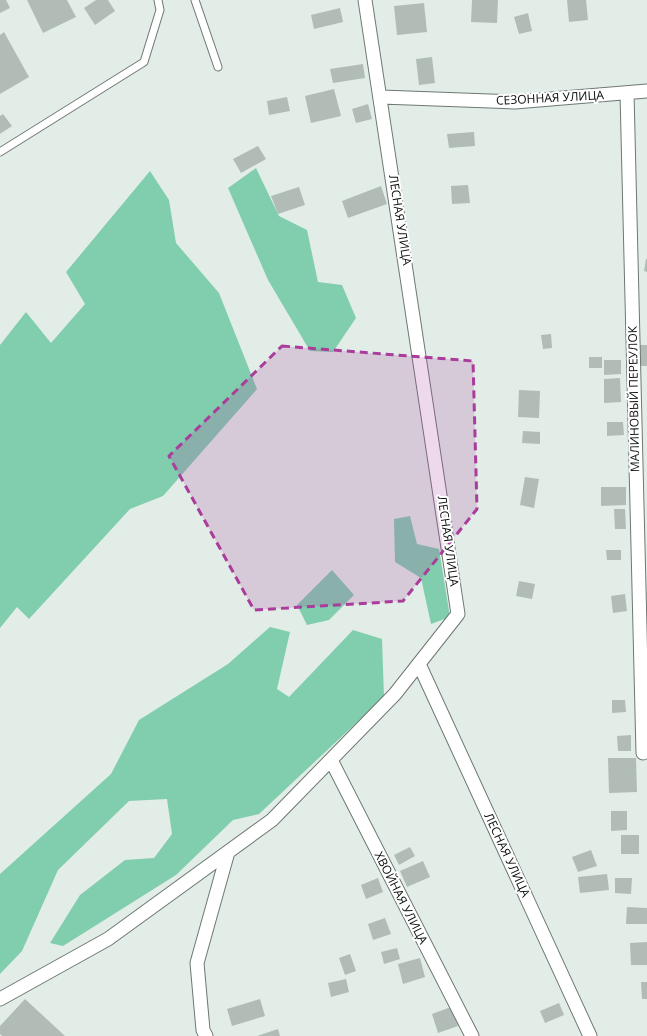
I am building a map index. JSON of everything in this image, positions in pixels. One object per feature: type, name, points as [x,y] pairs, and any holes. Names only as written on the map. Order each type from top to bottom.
[{"type":"street","name":"ЛЕСНАЯ УЛИЦА","points":[[365,0],[381,97],[458,614],[419,664],[590,1036]]},
{"type":"street","name":"СЕЗОННАЯ УЛИЦА","points":[[381,97],[515,102],[647,91]]},
{"type":"street","name":"МАЛИНОВЫЙ ПЕРЕУЛОК","points":[[627,93],[643,753]]},
{"type":"street","points":[[0,998],[108,939],[272,820],[396,694],[419,664]]},
{"type":"street","name":"ХВОЙНАЯ УЛИЦА","points":[[331,760],[472,1036]]},
{"type":"street","points":[[206,1036],[203,1030],[197,963],[228,852]]},
{"type":"lane","points":[[0,152],[144,62],[160,10],[158,0]]},
{"type":"lane","points":[[195,0],[218,67]]},
{"type":"highlighted area","points":[[282,346],[473,361],[477,509],[403,601],[254,610],[169,456]]},
{"type":"green space","points":[[256,168],[279,216],[307,230],[318,282],[342,285],[356,318],[333,352],[310,351],[268,280],[228,188]]},
{"type":"green space","points":[[150,171],[169,200],[176,243],[219,293],[257,389],[163,496],[130,509],[29,619],[17,607],[0,628],[0,345],[26,312],[51,343],[85,304],[66,272]]},
{"type":"green space","points":[[410,516],[417,544],[439,549],[450,617],[431,624],[421,578],[395,562],[394,519]]},
{"type":"green space","points":[[332,570],[354,595],[329,620],[307,625],[297,605]]},
{"type":"green space","points":[[270,627],[290,632],[277,689],[289,697],[353,630],[382,639],[384,697],[259,814],[233,820],[176,875],[63,946],[50,943],[80,895],[125,860],[154,858],[172,834],[167,799],[129,801],[58,870],[22,951],[0,974],[0,874],[111,774],[139,720],[228,664]]},
{"type":"building","points":[[0,0],[6,0],[10,8],[0,13]]},
{"type":"building","points":[[27,0],[67,0],[76,17],[43,33]]},
{"type":"building","points":[[96,0],[108,0],[115,11],[95,25],[84,8]]},
{"type":"building","points":[[472,0],[498,0],[497,23],[471,22]]},
{"type":"building","points":[[567,0],[586,0],[588,20],[569,22]]},
{"type":"building","points":[[424,3],[427,32],[397,35],[394,6]]},
{"type":"building","points":[[340,8],[343,22],[314,29],[311,15]]},
{"type":"building","points":[[528,13],[532,31],[519,34],[514,17]]},
{"type":"building","points":[[4,32],[29,77],[0,94],[0,35]]},
{"type":"building","points":[[432,57],[435,83],[419,85],[416,59]]},
{"type":"building","points":[[363,64],[365,78],[333,83],[330,69]]},
{"type":"building","points":[[334,89],[341,116],[311,123],[305,96]]},
{"type":"building","points":[[287,97],[290,111],[269,115],[267,101]]},
{"type":"building","points":[[368,104],[372,119],[356,123],[352,109]]},
{"type":"building","points":[[3,114],[12,126],[0,134],[0,116]]},
{"type":"building","points":[[474,132],[475,146],[449,148],[447,134]]},
{"type":"building","points":[[258,146],[266,159],[241,173],[233,159]]},
{"type":"building","points":[[468,185],[470,203],[452,204],[451,186]]},
{"type":"building","points":[[381,186],[387,204],[348,218],[342,201]]},
{"type":"building","points":[[299,187],[305,205],[278,214],[271,196]]},
{"type":"building","points":[[647,259],[647,272],[644,271]]},
{"type":"building","points":[[551,334],[552,348],[543,349],[541,335]]},
{"type":"building","points":[[640,345],[647,345],[647,366],[640,366]]},
{"type":"building","points":[[589,357],[602,357],[602,368],[589,368]]},
{"type":"building","points":[[604,360],[621,360],[621,374],[604,375]]},
{"type":"building","points":[[620,378],[621,402],[604,403],[604,379]]},
{"type":"building","points":[[519,390],[540,391],[539,418],[518,417]]},
{"type":"building","points":[[607,422],[623,422],[624,435],[607,436]]},
{"type":"building","points":[[523,431],[540,432],[540,444],[522,443]]},
{"type":"building","points":[[525,477],[539,479],[534,508],[520,505]]},
{"type":"building","points":[[601,487],[626,487],[626,505],[601,506]]},
{"type":"building","points":[[614,509],[625,509],[626,529],[615,529]]},
{"type":"building","points":[[606,550],[621,550],[621,560],[607,560]]},
{"type":"building","points":[[519,581],[535,584],[532,599],[516,596]]},
{"type":"building","points":[[625,594],[627,611],[613,613],[611,596]]},
{"type":"building","points":[[612,700],[625,700],[626,712],[612,713]]},
{"type":"building","points":[[631,735],[631,751],[618,751],[617,736]]},
{"type":"building","points":[[608,758],[636,758],[637,792],[609,793]]},
{"type":"building","points":[[611,811],[627,811],[627,830],[611,831]]},
{"type":"building","points":[[621,835],[639,835],[639,854],[621,854]]},
{"type":"building","points":[[410,847],[415,856],[399,865],[394,855]]},
{"type":"building","points":[[591,850],[597,866],[578,872],[572,857]]},
{"type":"building","points":[[423,861],[430,877],[407,887],[400,871]]},
{"type":"building","points":[[607,874],[609,890],[580,893],[578,877]]},
{"type":"building","points":[[378,878],[383,892],[366,899],[361,885]]},
{"type":"building","points":[[615,878],[632,878],[631,894],[615,893]]},
{"type":"building","points":[[627,907],[647,908],[647,924],[626,924]]},
{"type":"building","points":[[385,918],[391,934],[373,940],[368,924]]},
{"type":"building","points":[[647,942],[647,965],[631,965],[630,943]]},
{"type":"building","points":[[397,948],[400,959],[384,964],[381,952]]},
{"type":"building","points":[[350,954],[356,971],[345,975],[339,958]]},
{"type":"building","points":[[420,958],[425,977],[403,984],[398,964]]},
{"type":"building","points":[[346,979],[349,992],[331,997],[328,983]]},
{"type":"building","points":[[641,982],[647,982],[647,999],[642,999]]},
{"type":"building","points":[[25,999],[65,1036],[2,1036],[0,1034],[0,1026]]},
{"type":"building","points":[[260,999],[265,1016],[232,1026],[227,1009]]},
{"type":"building","points":[[559,1003],[564,1015],[545,1023],[540,1011]]},
{"type":"building","points":[[451,1007],[458,1026],[438,1033],[432,1014]]},
{"type":"building","points":[[278,1029],[280,1036],[257,1036]]}]
